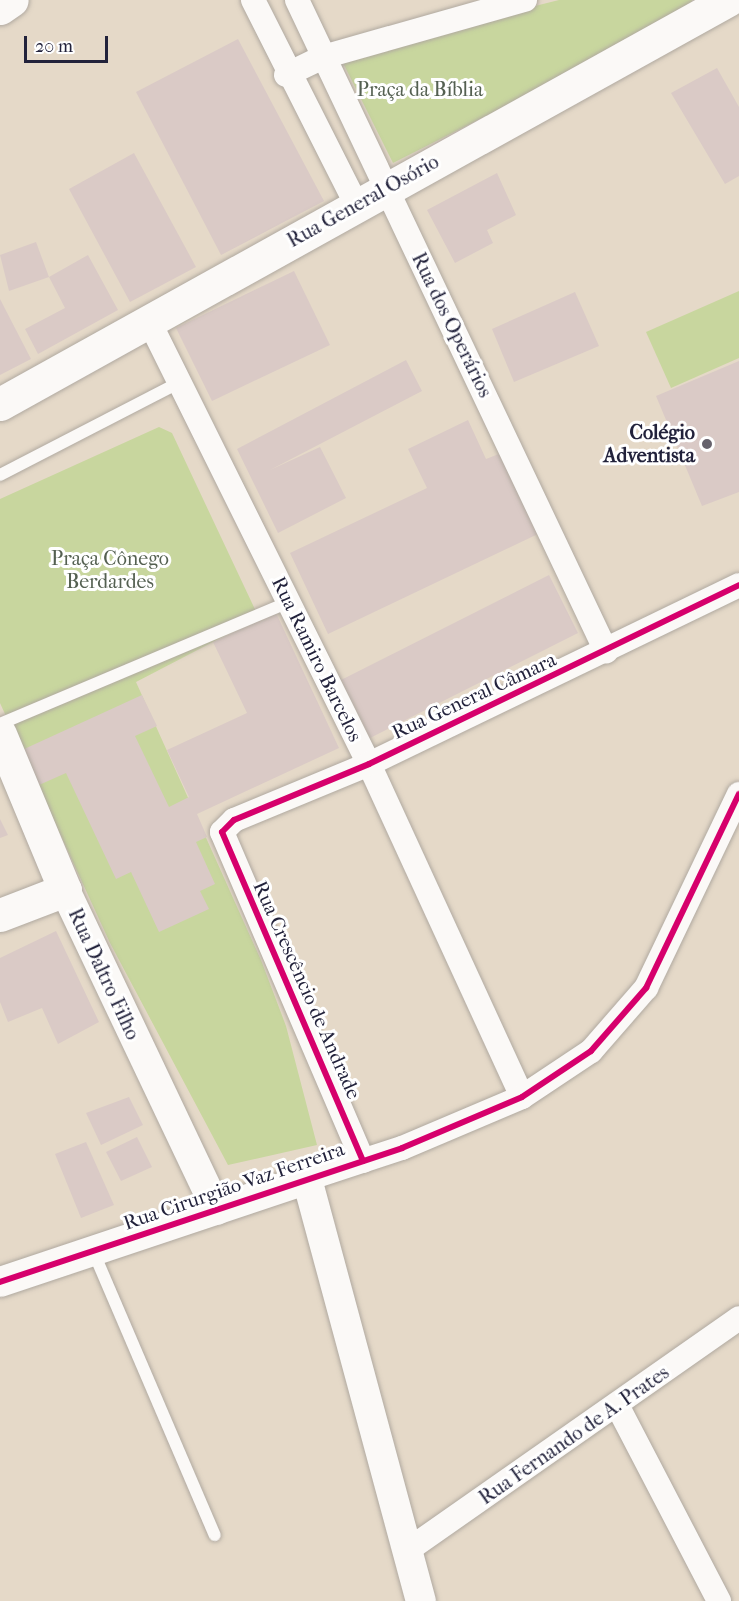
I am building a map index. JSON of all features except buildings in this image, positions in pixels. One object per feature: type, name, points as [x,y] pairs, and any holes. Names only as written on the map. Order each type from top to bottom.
[{"type":"main road","points":[[0,8],[12,0]]},
{"type":"main road","name":"Rua General Osório","points":[[0,404],[150,323],[356,204],[728,0]]},
{"type":"main road","name":"Rua Daltro Filho","points":[[0,734],[65,890]]},
{"type":"main road","points":[[0,915],[65,890]]},
{"type":"street","points":[[253,0],[286,75],[356,204]]},
{"type":"street","name":"Rua dos Operários","points":[[297,0],[606,651]]},
{"type":"street","points":[[286,75],[323,57],[525,0]]},
{"type":"street","name":"Rua Ramiro Barcelos","points":[[150,323],[369,764],[522,1097]]},
{"type":"street","name":"Rua General Câmara","points":[[222,832],[234,820],[369,764],[739,585]]},
{"type":"street","name":"Rua Cirurgião Vaz Ferreira","points":[[0,1282],[363,1161],[522,1097],[591,1051],[646,987],[739,794]]},
{"type":"street","name":"Rua Crescêncio de Andrade","points":[[222,832],[363,1161]]},
{"type":"street","name":"Rua Daltro Filho","points":[[65,890],[217,1210]]},
{"type":"street","points":[[307,1179],[422,1601]]},
{"type":"street","name":"Rua Fernando de A. Prates","points":[[408,1550],[739,1318]]},
{"type":"street","points":[[617,1405],[719,1601]]},
{"type":"lane","points":[[0,475],[180,382]]},
{"type":"lane","points":[[0,724],[289,602]]},
{"type":"lane","points":[[93,1251],[215,1535]]},
{"type":"green space","name":"Praça da Bíblia","points":[[559,0],[692,0],[689,13],[393,163],[339,55]]},
{"type":"green space","points":[[739,291],[739,358],[671,388],[646,332]]},
{"type":"green space","name":"Praça Cônego Berdardes","points":[[159,427],[172,433],[259,618],[136,682],[261,960],[286,1026],[317,1145],[228,1165],[110,943],[0,703],[0,499]]},
{"type":"cycle path","points":[[363,1161],[222,832],[234,820],[369,764],[739,585]]},
{"type":"cycle path","points":[[0,1282],[402,1148],[522,1097],[591,1051],[646,988],[739,794]]},
{"type":"place","name":"Colégio Adventista","points":[[707,444]]}]
